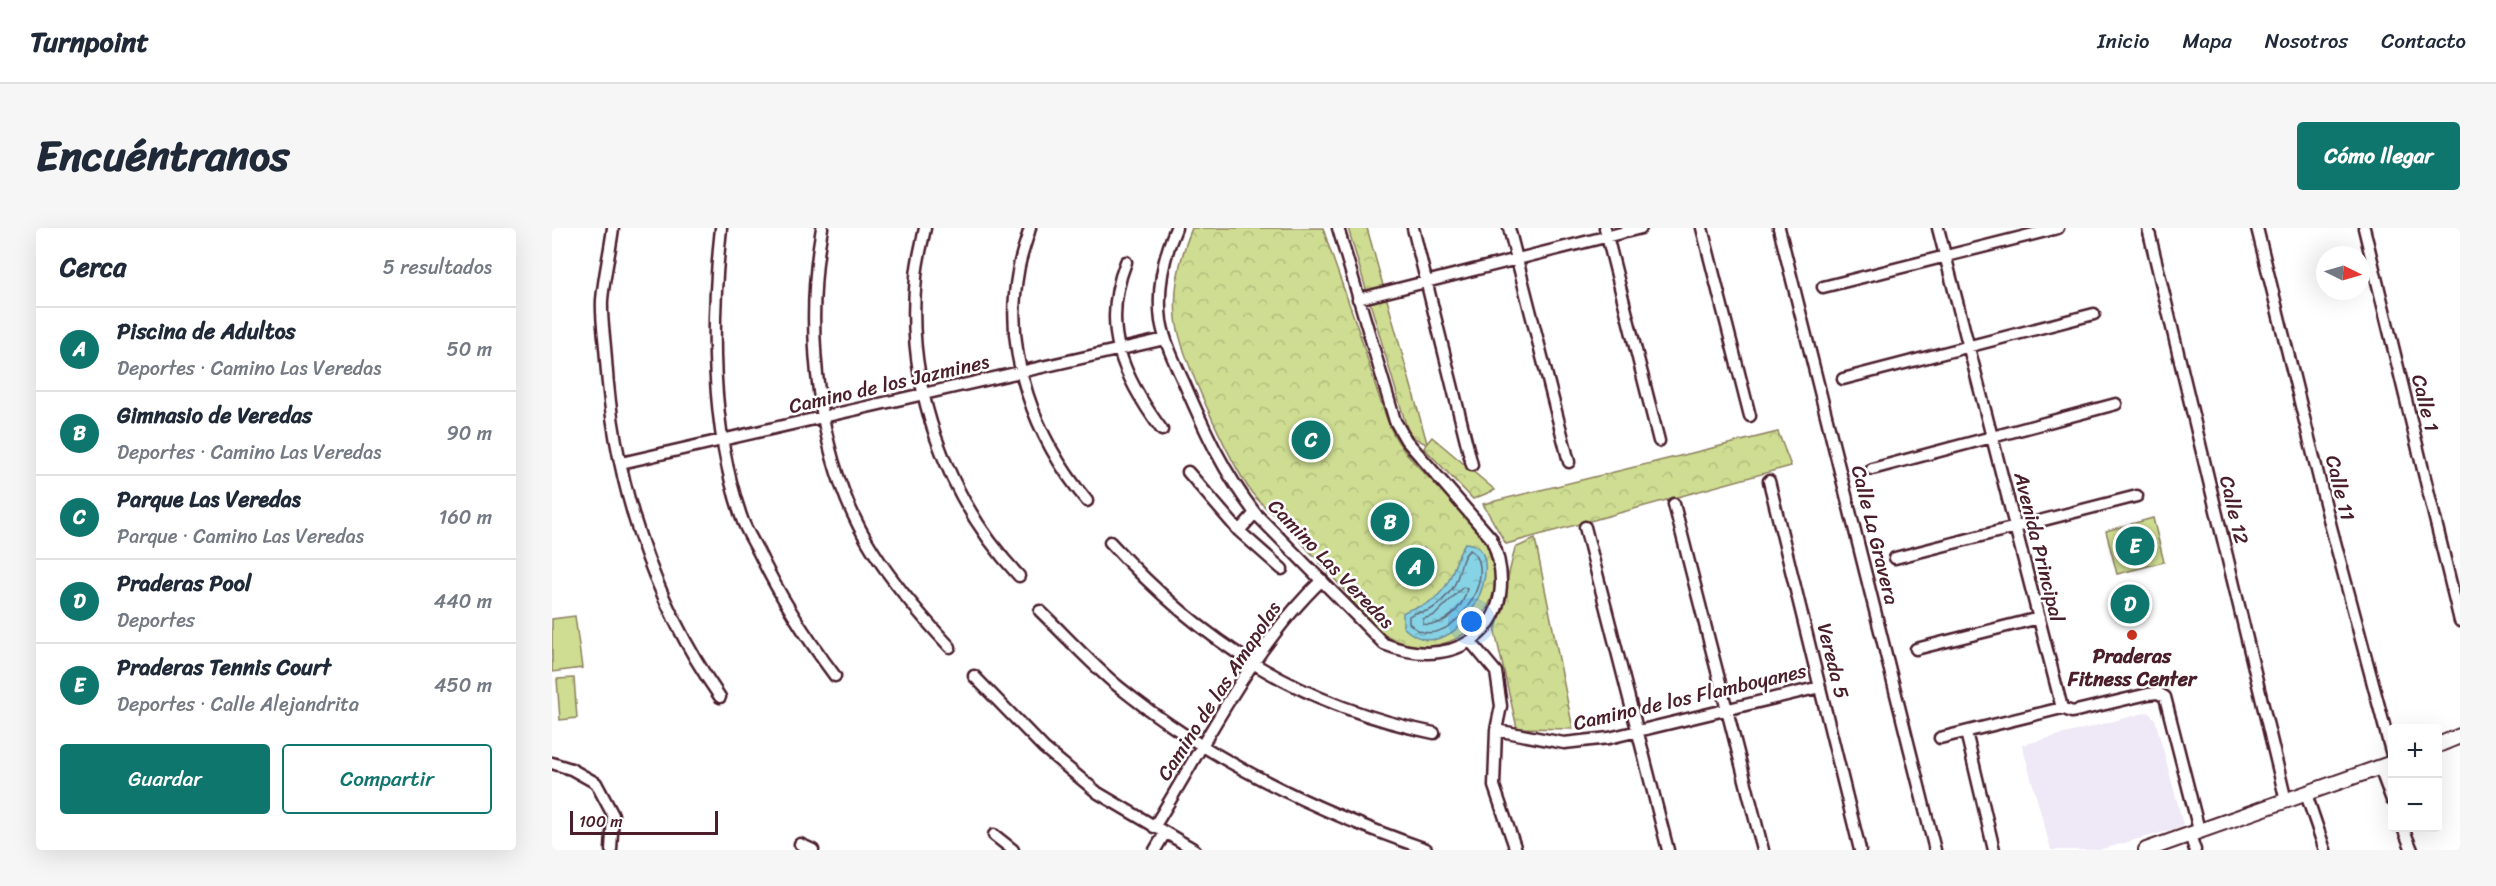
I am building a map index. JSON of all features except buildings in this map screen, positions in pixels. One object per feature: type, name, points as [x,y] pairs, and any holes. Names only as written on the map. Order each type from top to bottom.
[{"type":"street","points":[[613,228],[602,301],[609,412],[641,543],[668,609],[696,663],[720,697]]},
{"type":"street","points":[[721,228],[715,289],[716,360],[723,441],[746,527],[779,594],[835,676]]},
{"type":"street","points":[[822,228],[816,261],[813,322],[817,381],[840,487],[872,549],[908,601],[950,647]]},
{"type":"street","points":[[925,228],[915,278],[915,335],[923,396],[944,461],[967,506],[993,548],[1020,576]]},
{"type":"street","points":[[1030,228],[1018,272],[1014,316],[1022,372],[1038,427],[1063,472],[1087,501]]},
{"type":"street","name":"Camino Las Veredas","points":[[1176,228],[1164,256],[1160,295],[1165,339],[1219,462],[1255,513],[1384,644],[1406,653],[1437,654],[1458,650],[1488,623],[1497,604],[1502,582],[1499,557],[1491,538],[1406,440],[1395,421],[1338,228]]},
{"type":"street","points":[[1413,228],[1472,465]]},
{"type":"street","points":[[1509,228],[1569,462]]},
{"type":"street","points":[[1358,299],[1517,259],[1606,232],[1641,228]]},
{"type":"street","points":[[1702,228],[1750,416]]},
{"type":"street","name":"Calle La Gravera","points":[[1779,228],[1935,850]]},
{"type":"street","name":"Avenida Principal","points":[[1938,228],[2062,708]]},
{"type":"street","points":[[1823,287],[2058,228]]},
{"type":"street","name":"Calle 12","points":[[2148,228],[2286,801]]},
{"type":"street","name":"Calle 11","points":[[2257,228],[2331,527],[2388,740]]},
{"type":"street","name":"Calle 1","points":[[2364,228],[2460,620]]},
{"type":"street","points":[[1606,232],[1659,441]]},
{"type":"street","points":[[1126,262],[1118,282],[1114,328],[1119,351],[1137,397],[1162,430]]},
{"type":"street","points":[[1843,379],[2094,314]]},
{"type":"street","name":"Camino de los Jazmines","points":[[621,463],[1165,339]]},
{"type":"street","points":[[1872,469],[1992,435],[2116,404]]},
{"type":"street","points":[[1188,472],[1239,531],[1282,569]]},
{"type":"street","name":"Vereda 5","points":[[1770,481],[1860,850]]},
{"type":"street","points":[[1895,558],[2137,496]]},
{"type":"street","points":[[1674,504],[1763,850]]},
{"type":"street","points":[[1239,531],[1255,513]]},
{"type":"street","points":[[1585,527],[1668,850]]},
{"type":"street","points":[[1110,542],[1136,570],[1196,625],[1253,665],[1325,701],[1389,724],[1434,733]]},
{"type":"street","name":"Camino de las Amapolas","points":[[1154,827],[1253,665],[1295,605],[1322,580]]},
{"type":"street","points":[[1040,610],[1118,686],[1203,747],[1282,791],[1366,828],[1426,849]]},
{"type":"street","points":[[1916,649],[2039,618]]},
{"type":"street","points":[[1470,641],[1496,672],[1501,706],[1496,730],[1494,786],[1516,850]]},
{"type":"street","points":[[974,676],[1062,763],[1098,793],[1195,850]]},
{"type":"street","name":"Camino de los Flamboyanes","points":[[1496,730],[1564,743],[1609,738],[1820,687]]},
{"type":"street","points":[[1940,738],[2062,708],[2072,712],[2158,693],[2165,697],[2194,833],[2195,850]]},
{"type":"street","points":[[1966,732],[1994,850]]},
{"type":"street","points":[[2442,743],[2460,736]]},
{"type":"street","points":[[552,764],[571,769],[596,783],[613,814],[611,850]]},
{"type":"street","points":[[2146,850],[2386,765]]},
{"type":"street","points":[[2306,794],[2325,850]]},
{"type":"street","points":[[2405,832],[2412,850]]},
{"type":"street","points":[[1155,850],[1165,833]]},
{"type":"street","points":[[994,835],[1013,850]]},
{"type":"street","points":[[800,844],[813,850]]},
{"type":"shaded area","points":[[2148,712],[2155,719],[2182,827],[2099,850],[2051,850],[2022,745]]},
{"type":"green space","points":[[1192,228],[1323,228],[1391,429],[1404,451],[1466,516],[1484,539],[1494,563],[1495,589],[1482,616],[1463,635],[1439,645],[1421,646],[1405,644],[1380,630],[1359,610],[1289,529],[1252,493],[1231,458],[1207,407],[1179,335],[1175,306],[1177,283],[1184,250]]},
{"type":"green space","points":[[1348,228],[1367,228],[1427,443],[1432,437],[1495,490],[1473,499],[1424,448],[1426,444],[1409,435]]},
{"type":"green space","points":[[1778,432],[1791,466],[1506,544],[1483,504]]},
{"type":"green space","points":[[2153,518],[2164,562],[2117,574],[2106,531]]},
{"type":"green space","points":[[1535,539],[1573,729],[1517,728],[1495,632],[1515,548]]},
{"type":"green space","points":[[575,616],[582,668],[552,672],[552,619]]},
{"type":"green space","points":[[574,678],[577,718],[560,720],[557,679]]},
{"type":"water","points":[[1465,543],[1480,549],[1485,564],[1483,584],[1474,606],[1461,624],[1444,637],[1424,639],[1403,627],[1403,613],[1425,605],[1443,590]]},
{"type":"water","points":[[1424,548],[1434,561],[1407,585],[1396,573]]},
{"type":"water","points":[[2143,595],[2147,613],[2138,615],[2136,607],[2124,607],[2116,612],[2113,601]]},
{"type":"place","name":"Parque Las Veredas","points":[[1311,440]]},
{"type":"place","name":"Gimnasio de Veredas","points":[[1390,522]]},
{"type":"place","name":"Praderas Tennis Court","points":[[2135,546]]},
{"type":"place","name":"Piscina de Adultos","points":[[1415,567]]},
{"type":"place","name":"Praderas Pool","points":[[2130,604]]},
{"type":"place","name":"Praderas Fitness Center","points":[[2132,635]]}]
